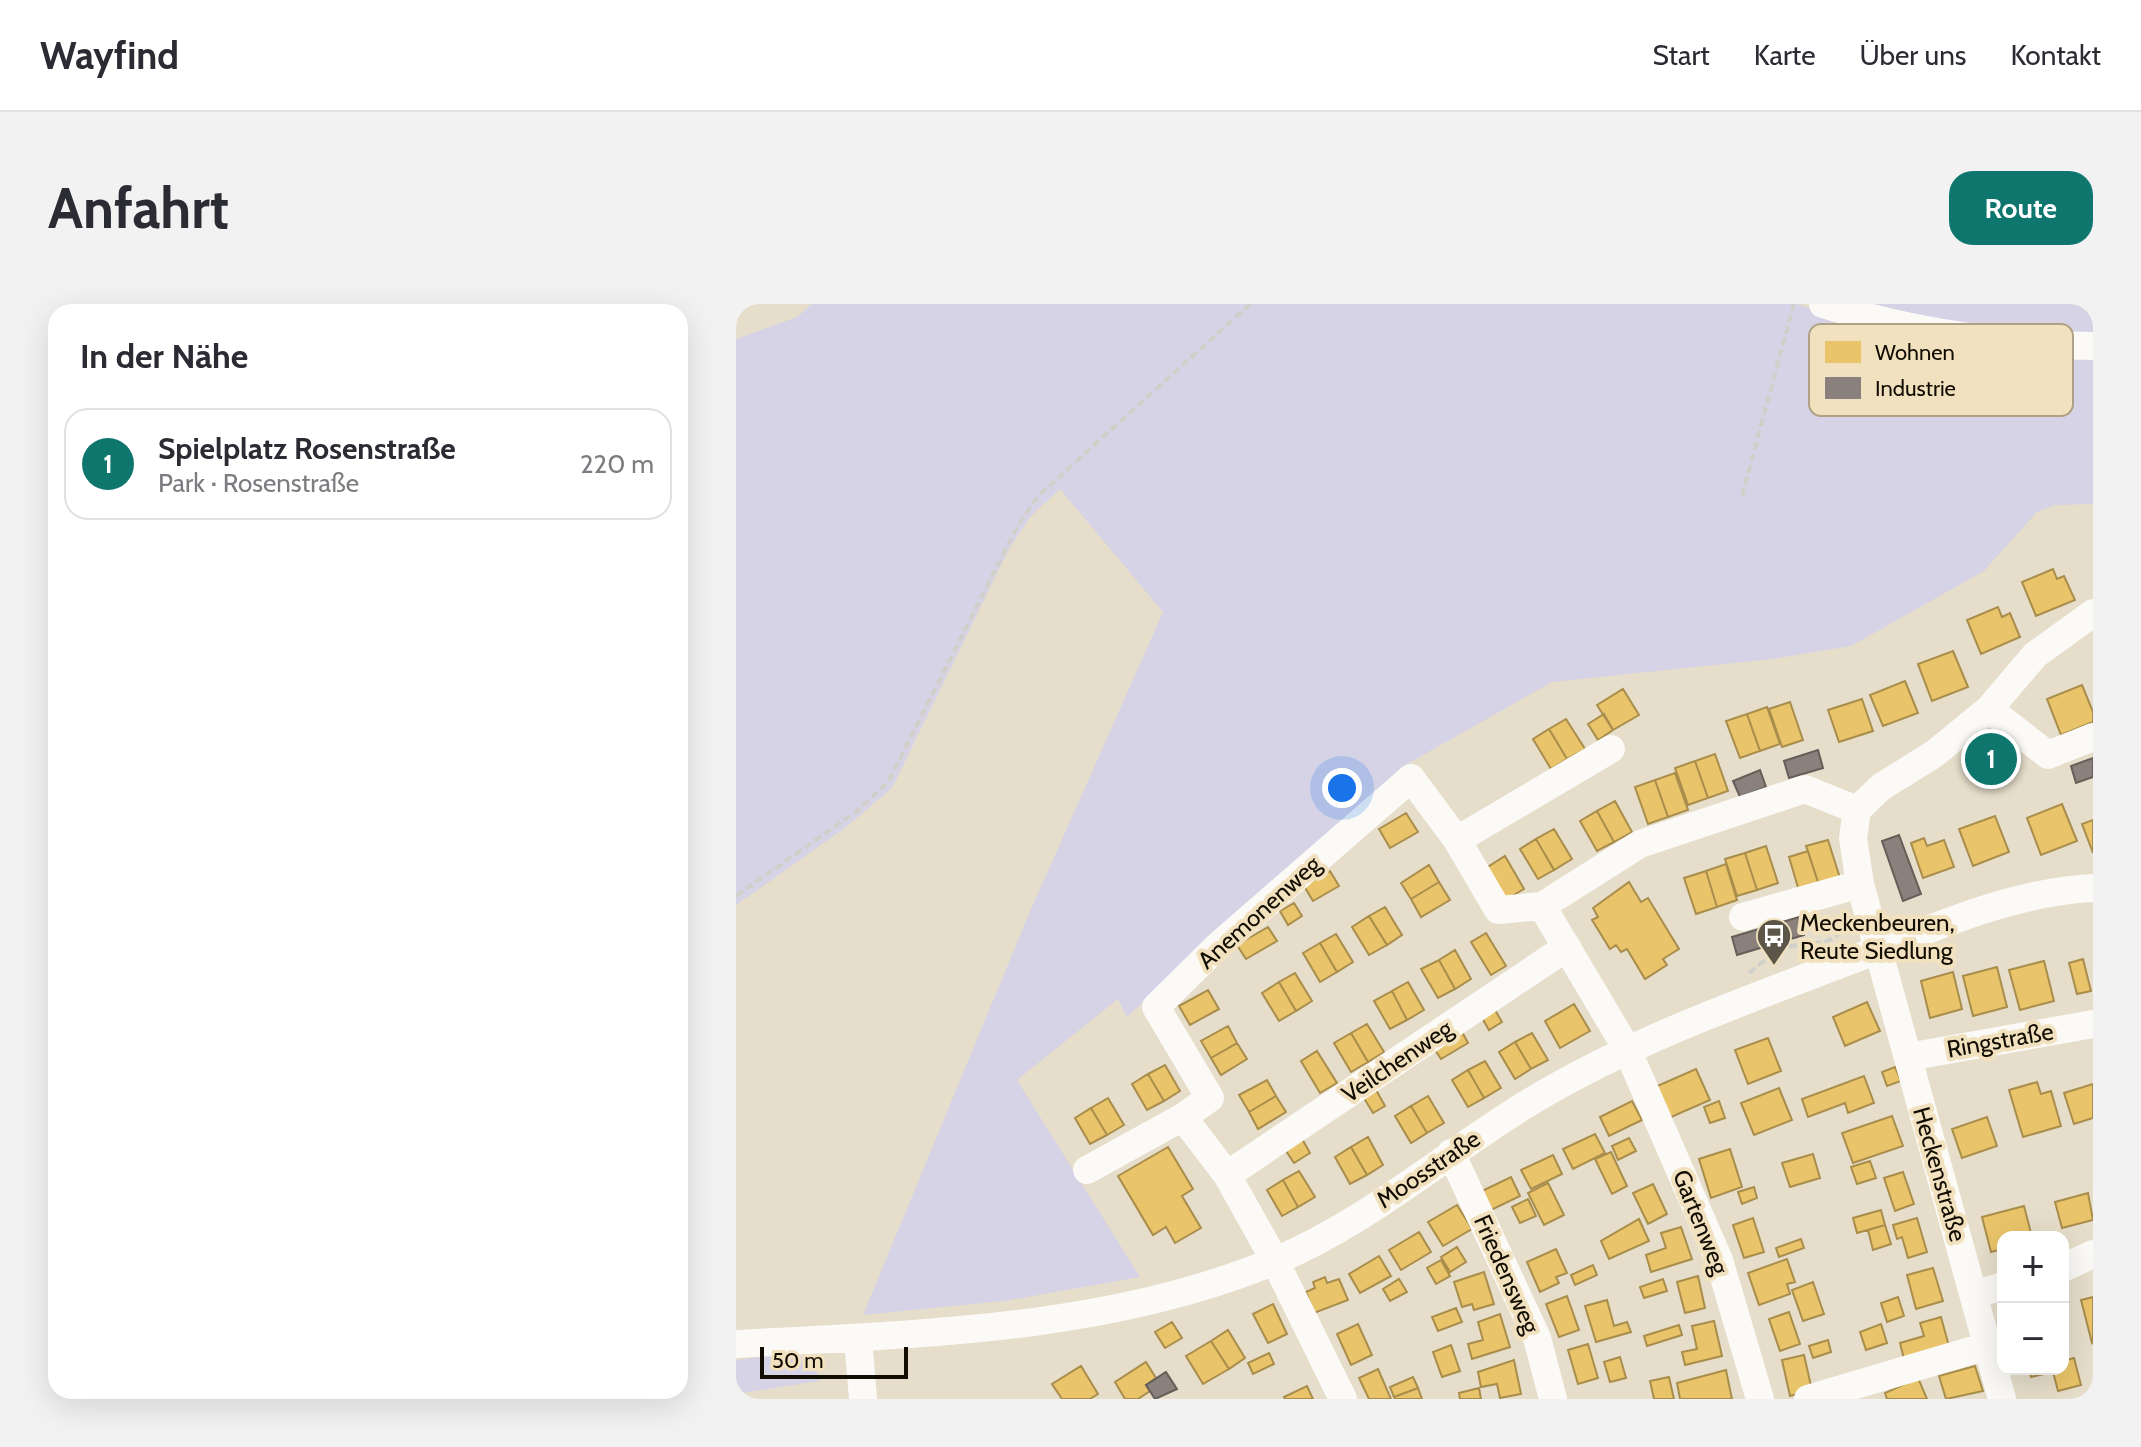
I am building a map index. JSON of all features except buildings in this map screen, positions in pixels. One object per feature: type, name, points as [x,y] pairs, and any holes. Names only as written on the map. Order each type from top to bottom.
[{"type":"street","points":[[1823,304],[1898,324]]},
{"type":"street","points":[[2073,345],[2093,346]]},
{"type":"street","points":[[1857,810],[1881,787],[1934,754],[1989,709],[2035,655],[2093,613]]},
{"type":"street","points":[[1989,709],[2048,755],[2093,737]]},
{"type":"street","points":[[1457,840],[1611,749]]},
{"type":"street","name":"Anemonenweg","points":[[1087,1170],[1183,1117],[1210,1098],[1156,1007],[1219,945],[1411,778],[1457,840],[1498,910],[1542,906],[1640,844],[1805,789],[1857,810]]},
{"type":"street","name":"Heckenstraße","points":[[1857,810],[1853,838],[1860,884],[2002,1399]]},
{"type":"street","points":[[1743,917],[1860,884]]},
{"type":"street","name":"Moosstraße","points":[[736,1344],[965,1330],[1105,1309],[1185,1290],[1275,1261],[1341,1226],[1533,1100],[1627,1049],[1879,949],[2014,902],[2093,888]]},
{"type":"street","points":[[1542,906],[1627,1049]]},
{"type":"street","name":"Veilchenweg","points":[[1227,1175],[1567,947]]},
{"type":"street","name":"Ringstraße","points":[[1908,1057],[2093,1024]]},
{"type":"street","name":"Gartenweg","points":[[1627,1049],[1719,1260],[1760,1399]]},
{"type":"street","points":[[1183,1117],[1227,1175],[1275,1261],[1343,1399]]},
{"type":"street","name":"Friedensweg","points":[[1451,1153],[1537,1338],[1553,1399]]},
{"type":"street","points":[[2069,1265],[2093,1254]]},
{"type":"street","points":[[1974,1295],[1997,1288]]},
{"type":"street","points":[[858,1338],[863,1399]]},
{"type":"street","points":[[1808,1399],[1987,1346]]},
{"type":"path","points":[[736,896],[857,811],[888,782],[1018,525],[1038,496],[1250,304]]},
{"type":"path","points":[[1742,496],[1787,318],[1794,304]]},
{"type":"shaded area","points":[[812,304],[1797,304],[1846,320],[1875,324],[1809,324],[1809,416],[2073,416],[2073,351],[2093,354],[2093,504],[2055,505],[2037,512],[1984,571],[1851,646],[1772,659],[1552,682],[1402,767],[1127,1017],[1118,999],[1017,1080],[1140,1277],[1004,1301],[863,1315],[1028,916],[1163,612],[1060,489],[1031,516],[1009,549],[892,788],[845,828],[736,905],[736,339],[797,317]]},
{"type":"shaded area","points":[[1858,304],[2093,304],[2093,336],[2073,335],[2073,324],[1962,324]]},
{"type":"shaded area","points":[[776,1355],[814,1356],[819,1381],[736,1394],[736,1360]]},
{"type":"place","name":"Spielplatz Rosenstraße","points":[[1991,759]]},
{"type":"place","name":"Meckenbeuren, Reute Siedlung","points":[[1774,967]]}]
